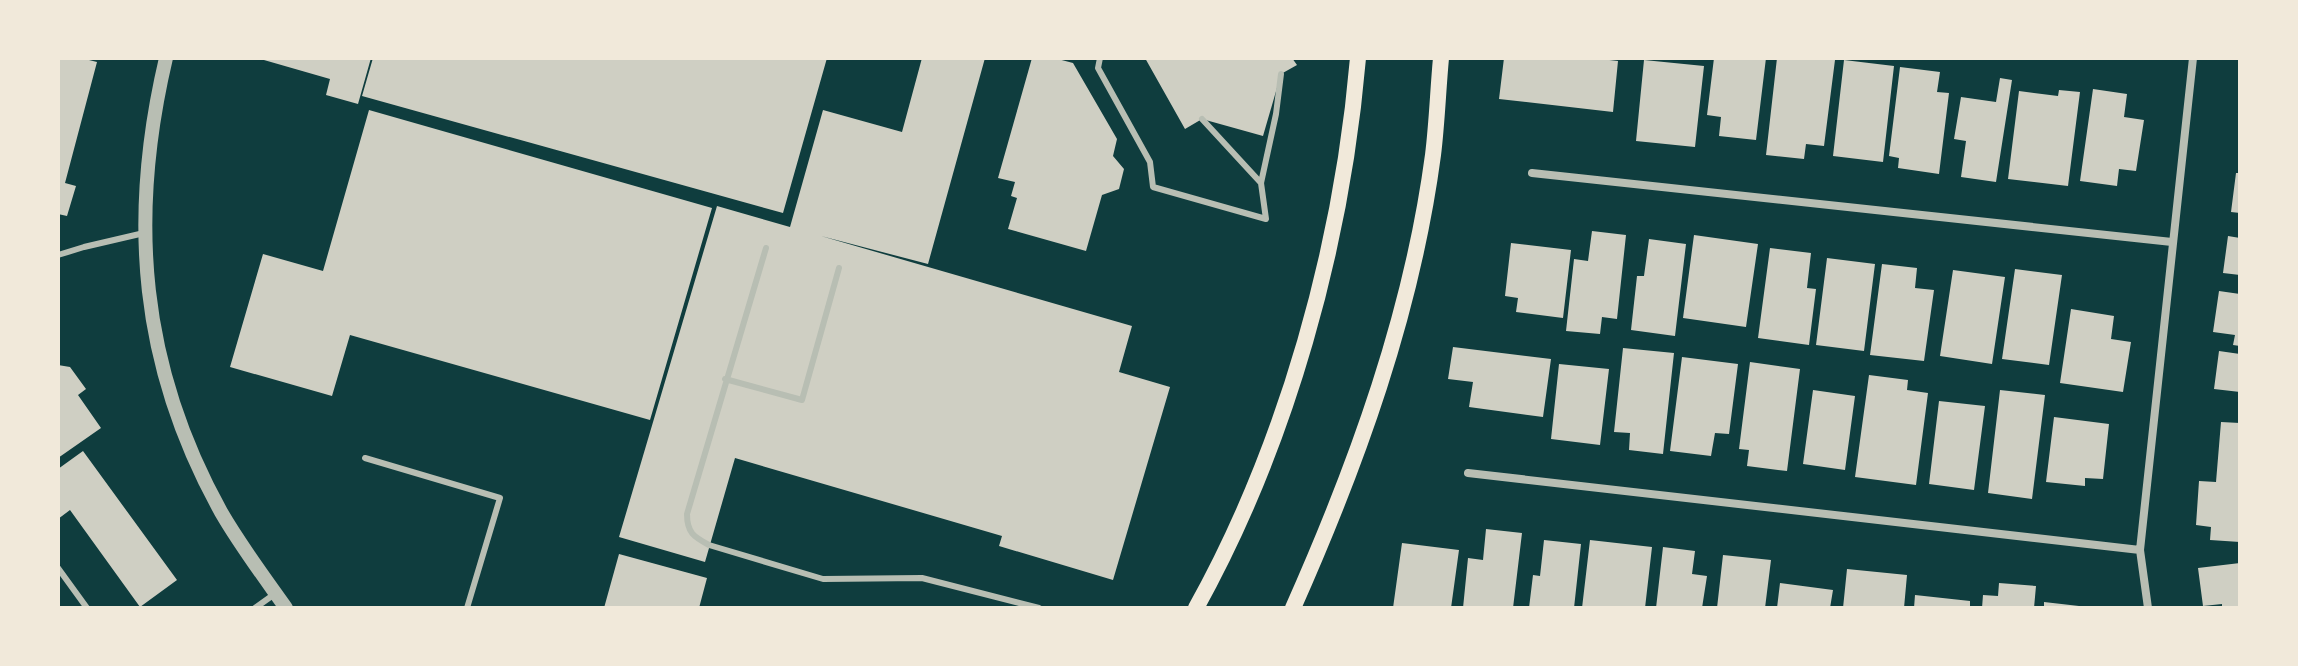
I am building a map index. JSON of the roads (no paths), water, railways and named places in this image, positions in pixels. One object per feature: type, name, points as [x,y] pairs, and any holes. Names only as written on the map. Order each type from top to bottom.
[{"type":"main road","points":[[1196,608],[1229,549],[1265,462],[1314,306],[1344,178],[1358,58]]},
{"type":"main road","points":[[1293,608],[1362,442],[1383,374],[1413,261],[1433,156],[1441,58]]},
{"type":"street","points":[[166,58],[148,158],[144,233],[151,314],[167,382],[186,441],[222,513],[286,608]]},
{"type":"street","points":[[2148,608],[2140,550],[2193,58]]},
{"type":"street","points":[[1532,173],[2172,242]]},
{"type":"street","points":[[1468,473],[2140,550]]},
{"type":"lane","points":[[1100,58],[1098,68],[1150,162],[1153,187],[1266,219],[1261,183],[1281,74]]},
{"type":"lane","points":[[1202,119],[1261,183]]},
{"type":"lane","points":[[58,255],[144,233]]},
{"type":"lane","points":[[766,248],[687,514],[687,525],[693,537],[709,545],[823,579],[922,578],[1039,608]]},
{"type":"lane","points":[[725,379],[802,400],[839,268]]},
{"type":"lane","points":[[365,458],[500,498],[467,608]]},
{"type":"lane","points":[[58,568],[87,608]]},
{"type":"lane","points":[[255,608],[276,593]]}]
